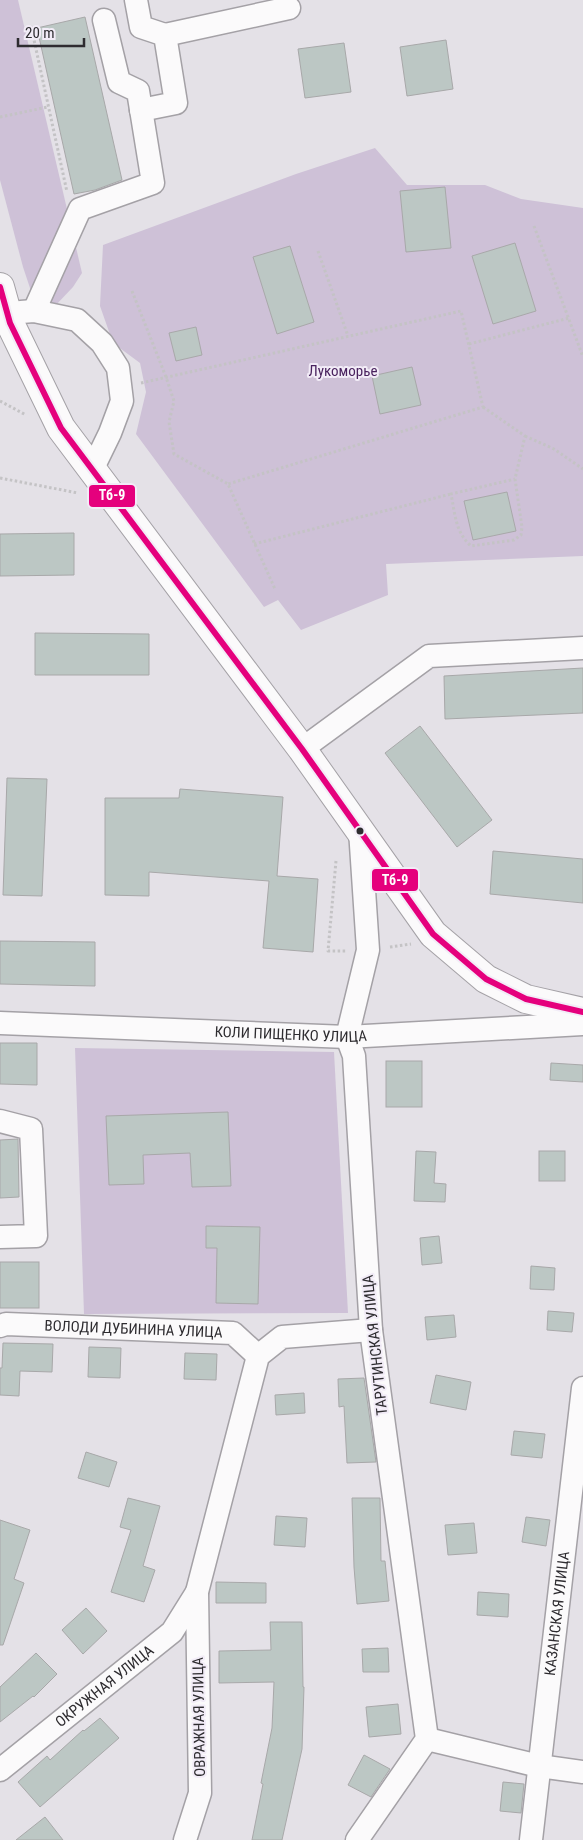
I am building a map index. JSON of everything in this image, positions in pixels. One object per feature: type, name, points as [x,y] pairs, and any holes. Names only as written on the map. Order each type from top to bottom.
[{"type":"main road","points":[[4,300],[10,323],[89,482],[302,749],[433,934],[486,979],[526,999],[583,1012]]},
{"type":"street","points":[[136,0],[141,27],[165,35],[289,8]]},
{"type":"street","points":[[34,311],[80,209],[153,183],[138,91],[119,82],[104,20]]},
{"type":"street","points":[[141,110],[176,103],[165,35]]},
{"type":"street","points":[[4,300],[34,311],[77,320],[102,343],[118,368],[122,401],[89,482]]},
{"type":"street","points":[[302,749],[429,656],[583,648]]},
{"type":"street","points":[[347,1037],[368,950],[360,830]]},
{"type":"street","name":"КОЛИ ПИЩЕНКО УЛИЦА","points":[[0,1023],[347,1037],[583,1024]]},
{"type":"street","name":"ТАРУТИНСКАЯ УЛИЦА","points":[[347,1037],[354,1056],[371,1330],[427,1739]]},
{"type":"street","points":[[0,1121],[31,1130],[36,1236],[0,1237]]},
{"type":"street","name":"ВОЛОДИ ДУБИНИНА УЛИЦА","points":[[0,1326],[6,1324],[234,1333],[258,1356]]},
{"type":"street","points":[[197,1592],[258,1356],[282,1337],[371,1330]]},
{"type":"street","name":"КАЗАНСКАЯ УЛИЦА","points":[[531,1840],[583,1388]]},
{"type":"street","name":"ОКРУЖНАЯ УЛИЦА","points":[[0,1770],[172,1632],[197,1592]]},
{"type":"street","name":"ОВРАЖНАЯ УЛИЦА","points":[[185,1840],[200,1793],[197,1592]]},
{"type":"street","points":[[357,1840],[427,1739],[539,1766],[583,1772]]},
{"type":"path","points":[[31,26],[69,202],[80,209]]},
{"type":"path","points":[[0,118],[48,107]]},
{"type":"path","points":[[534,226],[583,357]]},
{"type":"path","points":[[318,251],[348,336]]},
{"type":"path","points":[[132,292],[174,401],[169,422],[174,454],[228,484],[275,589]]},
{"type":"path","points":[[120,387],[462,311],[483,406],[525,436],[554,450],[583,469]]},
{"type":"path","points":[[469,344],[569,318]]},
{"type":"path","points":[[0,401],[28,416]]},
{"type":"path","points":[[228,484],[483,406]]},
{"type":"path","points":[[451,494],[457,527],[464,540],[471,546],[514,540],[521,535],[522,527],[515,479],[525,436]]},
{"type":"path","points":[[0,478],[89,482]]},
{"type":"path","points":[[254,544],[515,479]]},
{"type":"green space","points":[[0,0],[18,0],[82,273],[73,287],[54,307],[32,294],[0,180]]},
{"type":"green space","name":"Лукоморье","points":[[375,148],[407,185],[485,185],[521,199],[583,208],[583,556],[386,564],[388,595],[301,630],[278,600],[264,607],[136,434],[146,392],[140,363],[113,343],[100,306],[103,245],[296,174]]},
{"type":"green space","points":[[75,1048],[334,1052],[348,1313],[84,1314]]},
{"type":"building","points":[[85,17],[122,180],[95,190],[74,194],[37,28]]},
{"type":"building","points":[[446,40],[453,89],[407,96],[400,47]]},
{"type":"building","points":[[344,43],[351,92],[305,98],[298,49]]},
{"type":"building","points":[[445,187],[451,248],[406,252],[400,191]]},
{"type":"building","points":[[515,243],[536,311],[493,324],[472,256]]},
{"type":"building","points":[[290,246],[314,322],[277,334],[253,257]]},
{"type":"building","points":[[196,327],[202,355],[176,361],[169,333]]},
{"type":"building","points":[[412,367],[421,405],[380,414],[372,376]]},
{"type":"building","points":[[507,492],[516,531],[473,540],[464,501]]},
{"type":"building","points":[[74,533],[74,575],[0,576],[0,534]]},
{"type":"building","points":[[35,633],[149,634],[149,675],[35,675]]},
{"type":"building","points":[[583,668],[583,713],[445,719],[444,676]]},
{"type":"building","points":[[420,726],[492,820],[457,847],[385,753]]},
{"type":"building","points":[[7,778],[47,779],[42,896],[3,895]]},
{"type":"building","points":[[180,789],[283,797],[277,876],[318,879],[313,952],[263,948],[269,881],[149,872],[149,896],[105,895],[105,798],[179,798]]},
{"type":"building","points":[[493,851],[583,859],[583,903],[490,894]]},
{"type":"building","points":[[0,941],[95,942],[95,986],[0,984]]},
{"type":"building","points":[[0,1043],[37,1043],[37,1085],[0,1084]]},
{"type":"building","points":[[386,1061],[422,1061],[422,1107],[386,1107]]},
{"type":"building","points":[[551,1063],[583,1065],[583,1082],[550,1080]]},
{"type":"building","points":[[228,1112],[231,1186],[192,1187],[190,1153],[143,1155],[144,1184],[109,1185],[106,1116]]},
{"type":"building","points":[[18,1139],[19,1197],[0,1198],[0,1140]]},
{"type":"building","points":[[416,1151],[436,1152],[434,1183],[446,1184],[445,1202],[414,1201]]},
{"type":"building","points":[[539,1151],[565,1151],[565,1181],[539,1181]]},
{"type":"building","points":[[206,1226],[260,1227],[258,1304],[216,1303],[217,1248],[206,1248]]},
{"type":"building","points":[[439,1236],[442,1263],[422,1265],[420,1238]]},
{"type":"building","points":[[0,1262],[39,1262],[39,1308],[0,1308]]},
{"type":"building","points":[[531,1266],[555,1268],[554,1290],[530,1289]]},
{"type":"building","points":[[548,1311],[574,1313],[572,1332],[547,1330]]},
{"type":"building","points":[[454,1315],[456,1337],[427,1340],[425,1317]]},
{"type":"building","points":[[3,1343],[53,1344],[52,1372],[20,1371],[19,1396],[0,1395],[0,1368],[2,1368]]},
{"type":"building","points":[[89,1347],[121,1348],[120,1378],[88,1377]]},
{"type":"building","points":[[185,1353],[217,1354],[216,1380],[184,1379]]},
{"type":"building","points":[[436,1375],[471,1382],[466,1410],[430,1403]]},
{"type":"building","points":[[364,1378],[376,1462],[347,1463],[344,1406],[339,1407],[338,1379]]},
{"type":"building","points":[[304,1393],[305,1413],[276,1415],[275,1395]]},
{"type":"building","points":[[514,1431],[545,1434],[542,1458],[511,1455]]},
{"type":"building","points":[[86,1452],[117,1462],[109,1487],[78,1478]]},
{"type":"building","points":[[128,1498],[160,1506],[143,1566],[155,1570],[144,1602],[111,1592],[131,1530],[120,1527]]},
{"type":"building","points":[[352,1498],[380,1498],[381,1561],[385,1561],[389,1601],[357,1604]]},
{"type":"building","points":[[276,1516],[307,1518],[305,1547],[274,1545]]},
{"type":"building","points":[[526,1517],[550,1520],[546,1546],[522,1542]]},
{"type":"building","points":[[0,1520],[30,1530],[14,1579],[24,1583],[3,1645],[0,1645]]},
{"type":"building","points":[[474,1523],[477,1553],[448,1555],[445,1525]]},
{"type":"building","points":[[216,1582],[266,1583],[266,1603],[216,1603]]},
{"type":"building","points":[[478,1592],[509,1594],[508,1617],[477,1615]]},
{"type":"building","points":[[86,1608],[107,1631],[83,1654],[62,1630]]},
{"type":"building","points":[[270,1622],[302,1622],[304,1687],[302,1749],[282,1840],[252,1840],[272,1728],[274,1682],[219,1683],[219,1651],[271,1650]]},
{"type":"building","points":[[388,1648],[389,1672],[363,1672],[362,1649]]},
{"type":"building","points":[[36,1653],[57,1674],[34,1697],[0,1722],[0,1687]]},
{"type":"building","points":[[398,1704],[401,1734],[369,1737],[366,1707]]},
{"type":"building","points":[[100,1718],[119,1738],[40,1807],[18,1782],[47,1756],[50,1760],[83,1730]]},
{"type":"building","points":[[364,1755],[390,1769],[371,1797],[348,1785]]},
{"type":"building","points":[[503,1782],[524,1784],[521,1813],[500,1811]]},
{"type":"building","points":[[45,1817],[63,1840],[16,1840]]},
{"type":"transit line","name":"Тб-9","points":[[0,287],[10,323],[61,428],[302,749],[433,934],[486,979],[526,999],[583,1012]]}]
